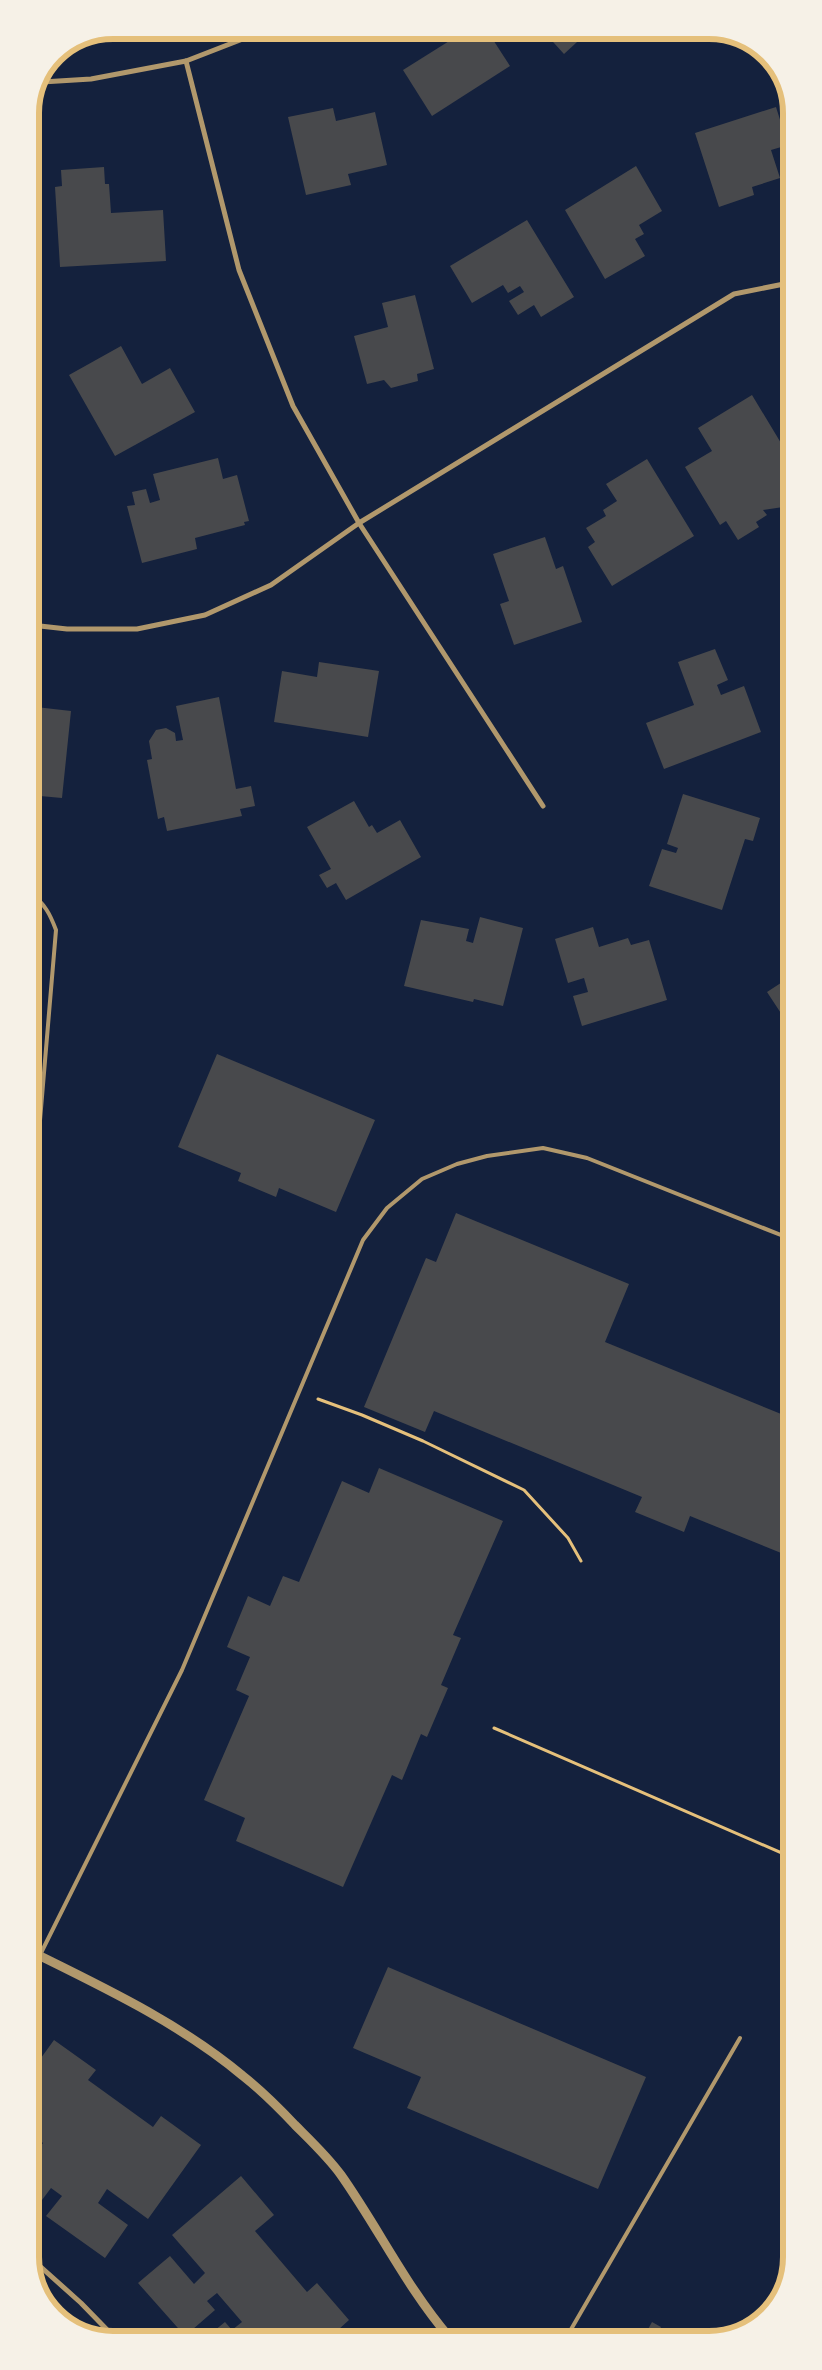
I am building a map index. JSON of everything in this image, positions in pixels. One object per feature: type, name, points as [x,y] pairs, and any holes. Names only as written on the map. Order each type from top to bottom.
[{"type":"street","points":[[46,82],[91,79],[186,61],[243,39]]},
{"type":"street","points":[[186,61],[239,270],[293,406],[359,523],[543,806]]},
{"type":"street","points":[[39,626],[67,629],[137,629],[205,615],[272,585],[359,523],[734,294],[783,284]]},
{"type":"street","points":[[39,1955],[112,1992],[172,2027],[243,2076],[273,2102],[318,2148],[341,2175],[418,2299],[444,2331]]},
{"type":"street","points":[[39,2265],[81,2303],[108,2331]]},
{"type":"lane","points":[[39,899],[49,912],[56,930],[39,1132]]},
{"type":"lane","points":[[39,1947],[182,1670],[363,1240],[387,1208],[422,1179],[457,1164],[487,1156],[542,1148],[587,1158],[783,1236]]},
{"type":"lane","points":[[570,2331],[740,2038]]},
{"type":"path","points":[[298,1395],[362,1414],[524,1490],[568,1538],[581,1561]]},
{"type":"path","points":[[494,1728],[783,1852]]},
{"type":"building","points":[[452,39],[493,39],[510,66],[432,116],[403,70]]},
{"type":"building","points":[[550,39],[580,39],[564,54]]},
{"type":"building","points":[[776,107],[783,129],[783,146],[771,150],[780,178],[752,187],[754,195],[719,207],[695,133]]},
{"type":"building","points":[[333,108],[336,121],[375,112],[387,165],[348,174],[351,185],[306,195],[288,117]]},
{"type":"building","points":[[636,166],[662,211],[639,225],[644,234],[635,239],[645,256],[605,279],[565,210]]},
{"type":"building","points":[[104,167],[105,184],[109,184],[111,213],[163,210],[166,261],[60,267],[55,187],[62,186],[61,170]]},
{"type":"building","points":[[527,220],[574,297],[541,317],[534,305],[518,315],[509,301],[524,292],[520,286],[508,293],[503,285],[472,303],[450,266]]},
{"type":"building","points":[[415,295],[434,369],[417,374],[418,381],[391,388],[384,380],[367,384],[354,336],[388,327],[382,303]]},
{"type":"building","points":[[121,346],[142,384],[170,368],[195,412],[115,456],[69,375]]},
{"type":"building","points":[[752,395],[783,446],[783,507],[763,510],[767,515],[756,522],[759,527],[738,540],[726,521],[720,525],[685,467],[712,451],[698,428]]},
{"type":"building","points":[[218,458],[223,479],[237,475],[249,521],[244,522],[245,525],[195,538],[197,549],[142,563],[127,506],[135,505],[132,492],[146,489],[150,503],[160,500],[153,474]]},
{"type":"building","points":[[647,459],[694,536],[612,586],[588,547],[595,542],[586,528],[606,516],[603,510],[617,501],[606,484]]},
{"type":"building","points":[[545,537],[556,569],[563,566],[582,622],[514,645],[500,604],[509,601],[493,554]]},
{"type":"building","points":[[715,649],[728,680],[717,685],[721,695],[744,686],[761,732],[664,769],[646,723],[694,705],[678,662]]},
{"type":"building","points":[[319,662],[379,671],[368,737],[274,722],[282,671],[317,677]]},
{"type":"building","points":[[219,697],[236,789],[251,786],[255,806],[240,809],[242,816],[167,831],[164,817],[158,819],[147,760],[152,759],[149,741],[156,730],[166,728],[175,733],[176,741],[183,740],[176,706]]},
{"type":"building","points":[[39,707],[71,711],[62,798],[40,796],[39,804]]},
{"type":"building","points":[[683,794],[760,818],[753,841],[745,839],[722,910],[649,886],[662,849],[676,853],[678,848],[667,844]]},
{"type":"building","points":[[354,801],[369,827],[372,825],[377,833],[400,820],[421,857],[346,900],[336,883],[327,888],[319,875],[331,869],[307,827]]},
{"type":"building","points":[[480,917],[523,928],[503,1006],[474,999],[473,1002],[404,986],[421,920],[469,929],[466,941],[473,943]]},
{"type":"building","points":[[593,927],[599,947],[628,938],[631,945],[649,940],[667,1000],[582,1026],[573,996],[588,992],[584,978],[568,983],[555,939]]},
{"type":"building","points":[[783,982],[783,1016],[767,992]]},
{"type":"building","points":[[217,1054],[375,1120],[336,1212],[279,1188],[276,1197],[238,1181],[241,1173],[178,1147]]},
{"type":"building","points":[[456,1213],[629,1284],[605,1342],[783,1415],[783,1554],[690,1516],[684,1532],[635,1512],[642,1497],[434,1411],[425,1432],[364,1407],[426,1258],[436,1262]]},
{"type":"building","points":[[379,1468],[503,1521],[453,1635],[461,1638],[441,1685],[448,1688],[427,1737],[421,1734],[402,1780],[392,1775],[343,1887],[236,1841],[245,1818],[204,1800],[249,1696],[236,1690],[250,1657],[227,1647],[248,1596],[270,1606],[283,1576],[299,1582],[342,1481],[369,1493]]},
{"type":"building","points":[[388,1967],[646,2077],[598,2189],[407,2108],[421,2077],[353,2048]]},
{"type":"building","points":[[54,2040],[96,2070],[88,2080],[153,2127],[161,2116],[201,2145],[148,2219],[107,2189],[98,2203],[128,2225],[105,2258],[46,2216],[62,2196],[51,2188],[39,2204],[39,2149],[43,2143],[39,2140],[39,2061]]},
{"type":"building","points":[[241,2176],[274,2215],[255,2231],[307,2292],[317,2283],[349,2320],[337,2331],[214,2331],[225,2322],[232,2330],[242,2322],[217,2293],[207,2301],[215,2310],[191,2331],[181,2331],[138,2283],[170,2256],[194,2284],[205,2273],[172,2235]]},
{"type":"building","points":[[652,2322],[661,2327],[659,2331],[647,2331]]}]
